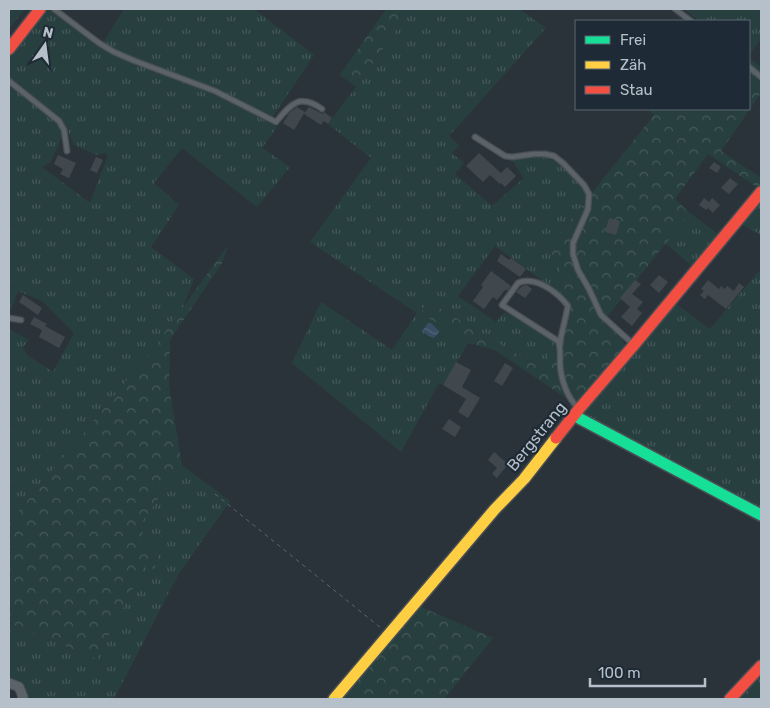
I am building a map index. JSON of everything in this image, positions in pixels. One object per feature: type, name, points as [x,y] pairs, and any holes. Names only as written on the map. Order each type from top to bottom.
[{"type":"street","points":[[9,49],[40,9]]},
{"type":"street","name":"Bergstrang","points":[[334,699],[495,510],[524,479],[761,192]]},
{"type":"street","points":[[577,413],[761,515]]},
{"type":"street","points":[[730,699],[761,666]]},
{"type":"street","points":[[9,683],[19,687],[22,699]]},
{"type":"lane","points":[[54,9],[114,52],[215,91],[276,122],[287,109],[300,101],[314,103],[322,109]]},
{"type":"lane","points":[[675,9],[690,20]]},
{"type":"lane","points":[[750,68],[761,77]]},
{"type":"lane","points":[[9,82],[59,121],[64,130],[67,151]]},
{"type":"lane","points":[[476,137],[505,156],[545,154],[554,156],[564,163],[584,185],[589,194],[588,209],[573,243],[573,254],[578,270],[601,315],[634,345]]},
{"type":"lane","points":[[560,345],[552,336],[502,305],[518,283],[527,281],[547,287],[568,306],[560,345],[561,368],[564,382],[577,413]]},
{"type":"lane","points":[[9,318],[21,320]]},
{"type":"path","points":[[215,494],[390,634]]},
{"type":"green space","points":[[9,9],[25,9],[9,29]]},
{"type":"green space","points":[[44,9],[48,9],[115,56],[215,93],[277,127],[262,148],[290,167],[257,207],[182,148],[154,183],[179,205],[151,247],[194,279],[183,307],[155,346],[9,522],[9,329],[29,340],[23,347],[27,355],[53,372],[74,333],[42,301],[18,291],[9,314],[9,57]],"holes":[[[61,121],[65,124],[74,145],[97,155],[105,153],[108,155],[90,203],[42,167],[51,161],[60,142],[61,133],[58,123]]]},
{"type":"green space","points":[[124,9],[254,9],[314,55],[272,118],[224,92],[144,62],[103,43]]},
{"type":"green space","points":[[386,9],[411,9],[356,87],[340,75]]},
{"type":"green space","points":[[411,9],[519,9],[546,28],[449,136],[459,145],[452,153],[464,163],[455,174],[492,206],[524,178],[512,160],[544,157],[567,169],[579,182],[588,197],[560,262],[561,294],[495,246],[458,296],[496,322],[505,312],[553,339],[544,370],[427,301],[421,313],[468,343],[443,385],[439,383],[401,452],[292,363],[321,302],[392,350],[417,313],[310,242],[371,158],[328,124]]},
{"type":"green space","points":[[683,9],[761,9],[761,39],[750,54],[750,20],[699,20]]},
{"type":"green space","points":[[750,59],[761,67],[761,93],[750,109]]},
{"type":"green space","points":[[649,110],[749,110],[721,151],[761,178],[761,183],[758,188],[708,154],[675,199],[690,213],[603,322],[620,337],[625,349],[579,407],[495,350],[468,343],[421,313],[427,301],[544,370],[553,339],[562,342],[570,304],[561,294],[560,262],[547,249],[654,115]]},
{"type":"green space","points":[[761,196],[761,235],[739,223]]},
{"type":"green space","points":[[690,213],[719,235],[692,266],[665,243]]},
{"type":"green space","points":[[228,245],[222,263],[170,340],[169,386],[182,465],[139,526],[158,557],[155,569],[144,567],[97,659],[9,623],[9,522],[155,346]]},
{"type":"green space","points":[[759,271],[761,272],[761,509],[581,415],[675,303],[710,329]]},
{"type":"green space","points":[[182,465],[230,501],[178,575],[114,699],[26,699],[22,684],[9,678],[9,623],[97,659],[144,566],[155,568],[158,557],[139,526]]},
{"type":"green space","points":[[419,606],[493,638],[444,699],[340,699]]},
{"type":"green space","points":[[761,671],[761,699],[734,699]]},
{"type":"water","points":[[428,323],[431,323],[439,331],[434,338],[427,335],[423,330]]},
{"type":"building","points":[[297,107],[305,112],[294,130],[283,123],[290,112]]},
{"type":"building","points":[[309,107],[323,114],[324,112],[332,118],[328,124],[324,121],[321,125],[304,114]]},
{"type":"building","points":[[479,153],[501,173],[507,167],[516,176],[505,187],[490,175],[483,182],[466,166]]},
{"type":"building","points":[[58,155],[76,163],[69,178],[60,174],[63,169],[54,164]]},
{"type":"building","points":[[96,157],[103,160],[97,173],[90,170]]},
{"type":"building","points":[[714,162],[721,167],[717,173],[709,168]]},
{"type":"building","points":[[730,178],[738,184],[729,194],[721,188]]},
{"type":"building","points":[[704,198],[709,202],[712,198],[720,205],[713,213],[708,208],[706,210],[699,205]]},
{"type":"building","points":[[609,218],[620,221],[616,235],[605,232]]},
{"type":"building","points":[[501,254],[509,260],[511,258],[526,269],[520,277],[497,261]]},
{"type":"building","points":[[491,271],[511,286],[497,300],[493,297],[484,309],[473,301]]},
{"type":"building","points":[[659,275],[668,282],[659,293],[650,285]]},
{"type":"building","points":[[635,280],[641,284],[632,294],[643,302],[637,309],[642,313],[632,326],[621,317],[630,307],[620,298]]},
{"type":"building","points":[[708,280],[719,289],[721,286],[725,289],[727,286],[734,291],[739,283],[744,287],[726,309],[708,295],[705,299],[700,295],[704,291],[701,289]]},
{"type":"building","points":[[527,285],[532,289],[525,298],[516,292],[522,286]]},
{"type":"building","points":[[23,295],[42,308],[38,315],[19,302]]},
{"type":"building","points":[[34,317],[47,324],[45,326],[65,337],[59,348],[39,337],[42,330],[30,324]]},
{"type":"building","points":[[456,362],[471,370],[462,387],[480,398],[468,418],[458,412],[466,399],[443,385]]},
{"type":"building","points":[[505,363],[513,368],[502,386],[494,381]]},
{"type":"building","points":[[449,419],[461,427],[455,437],[442,429]]},
{"type":"building","points":[[494,452],[508,464],[497,478],[492,474],[497,468],[488,460]]},
{"type":"traffic: fast","points":[[575,416],[761,515]]},
{"type":"traffic: slow","points":[[334,699],[495,509],[524,479],[556,438]]},
{"type":"traffic: jam","points":[[9,49],[40,9]]},
{"type":"traffic: jam","points":[[556,438],[761,192]]},
{"type":"traffic: jam","points":[[730,699],[761,666]]}]
